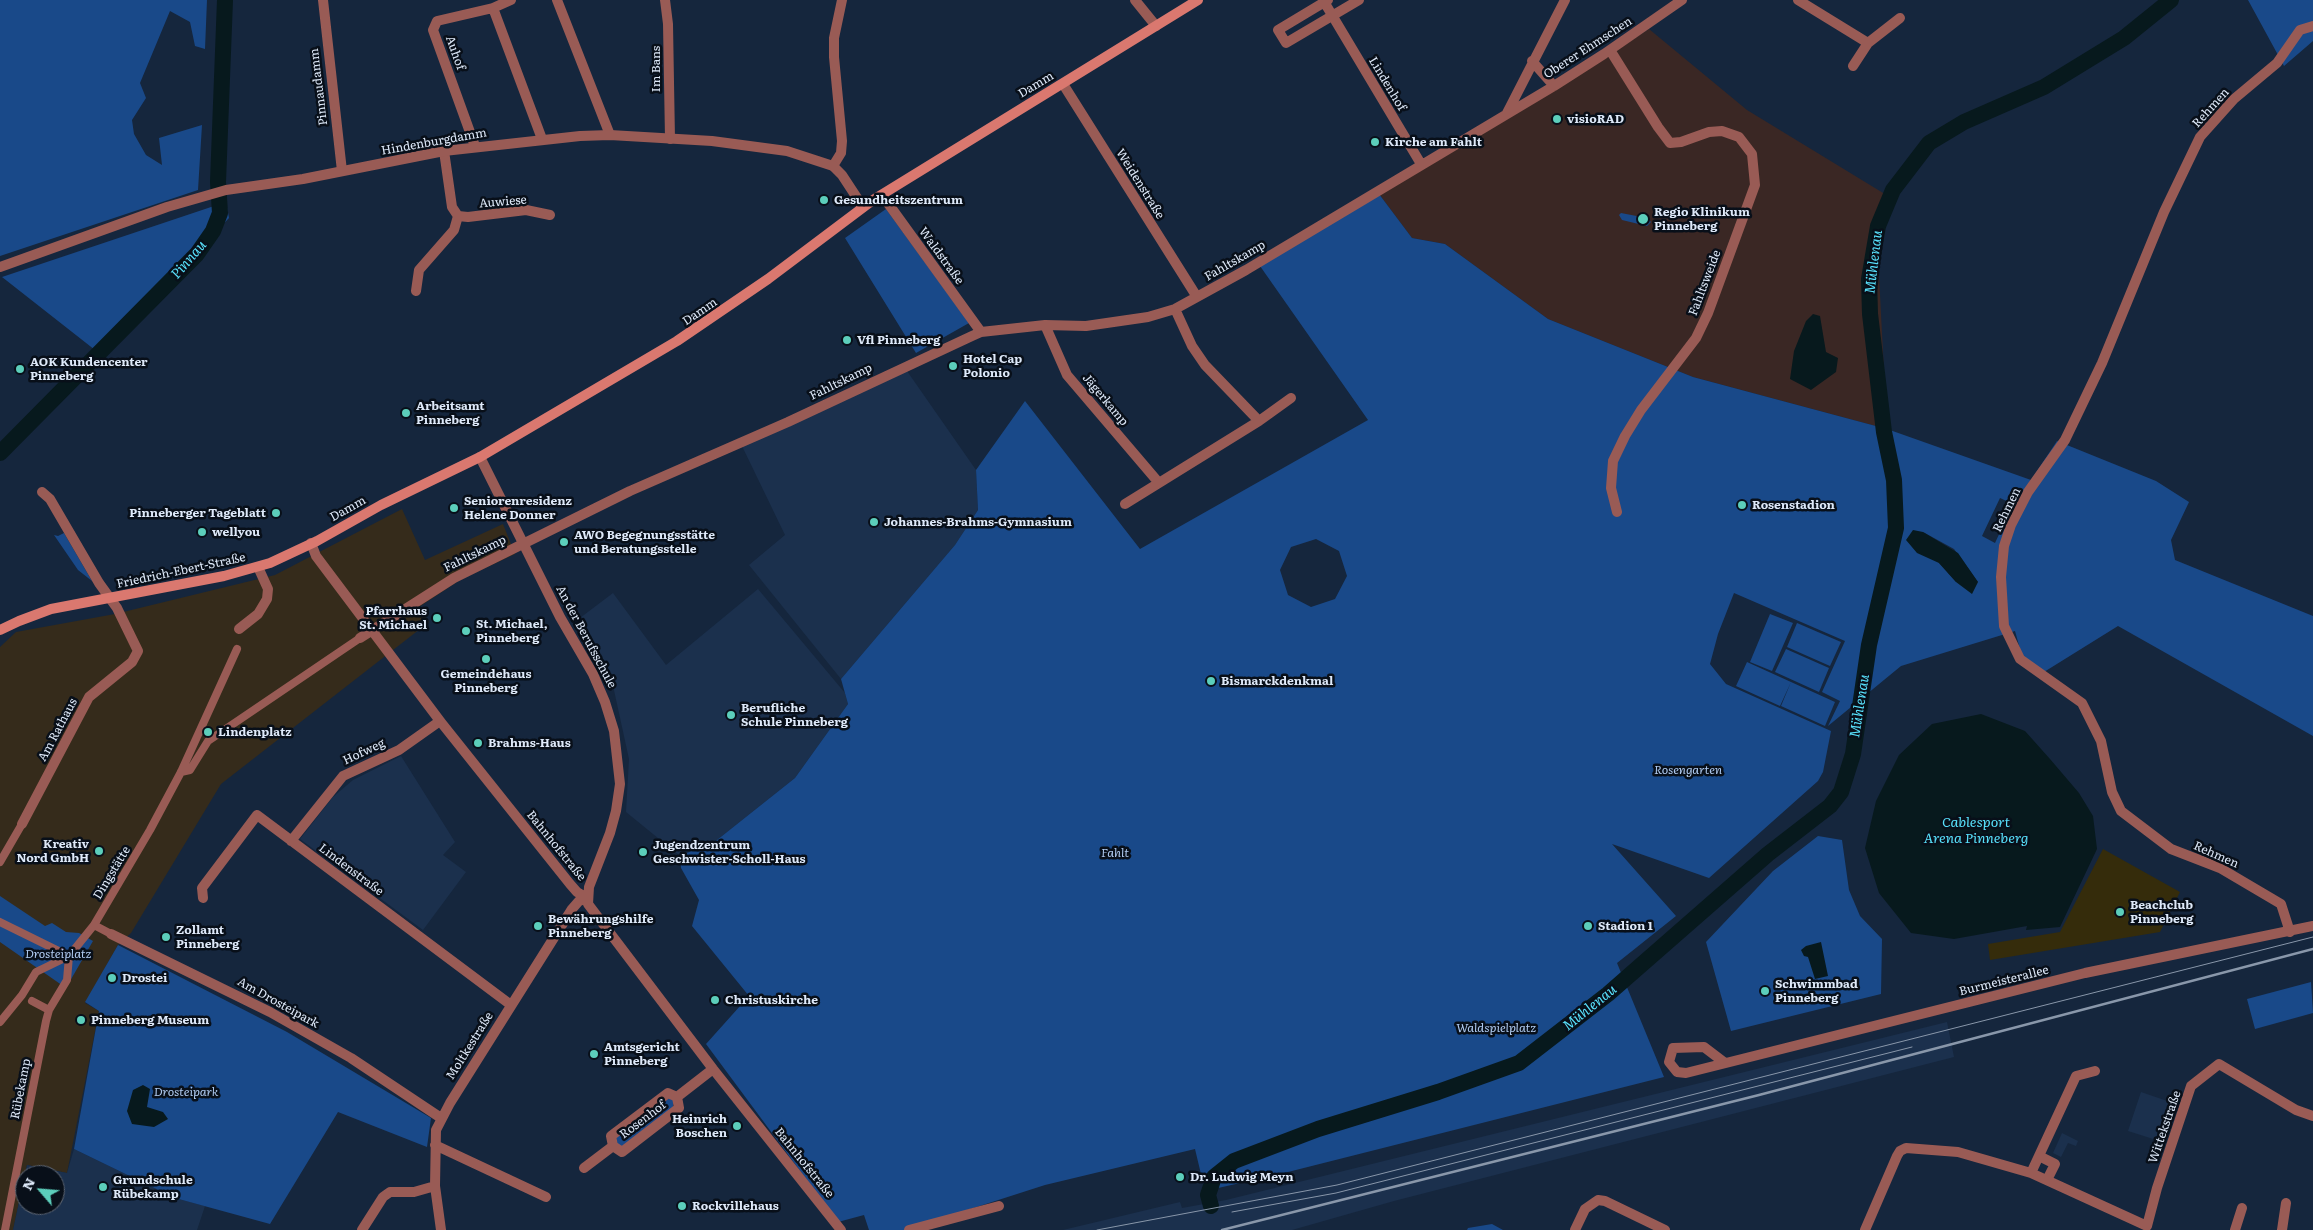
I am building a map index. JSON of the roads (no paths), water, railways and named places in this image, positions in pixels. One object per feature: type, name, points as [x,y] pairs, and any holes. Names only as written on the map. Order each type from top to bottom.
[{"type":"main road","name":"Damm","points":[[258,568],[283,558],[381,504],[480,457],[677,342],[768,279],[863,207],[1198,0]]},
{"type":"main road","name":"Friedrich-Ebert-Straße","points":[[0,630],[19,620],[51,609],[258,568]]},
{"type":"street","name":"Pinnaudamm","points":[[323,0],[342,171]]},
{"type":"street","name":"Auhof","points":[[475,146],[433,30],[437,21],[493,8],[511,0]]},
{"type":"street","points":[[557,0],[610,135]]},
{"type":"street","name":"Im Bans","points":[[665,0],[668,24],[670,139]]},
{"type":"street","points":[[842,0],[834,38],[842,141],[841,153],[833,166],[842,175],[863,207]]},
{"type":"street","points":[[1135,0],[1156,26]]},
{"type":"street","name":"Lindenhof","points":[[1359,0],[1332,16],[1286,44],[1278,30],[1325,1],[1332,16],[1421,164]]},
{"type":"street","points":[[1507,114],[1532,61],[1565,0]]},
{"type":"street","name":"Oberer Ehmschen","points":[[1507,114],[1610,50],[1682,0]]},
{"type":"street","points":[[1798,0],[1868,43]]},
{"type":"street","points":[[493,8],[542,139]]},
{"type":"street","points":[[1854,66],[1868,43],[1900,18]]},
{"type":"street","name":"Rehmen","points":[[2290,932],[2281,904],[2220,868],[2171,849],[2120,812],[2112,792],[2101,741],[2082,703],[2020,659],[2004,626],[2001,577],[2004,546],[2011,524],[2028,492],[2065,440],[2102,363],[2164,212],[2200,137],[2234,99],[2277,63],[2300,30],[2313,26]]},
{"type":"street","name":"Fahltsweide","points":[[1610,50],[1670,143],[1708,132],[1722,131],[1739,137],[1752,154],[1755,185],[1708,312],[1696,338],[1641,410],[1625,436],[1613,461],[1611,488],[1617,512]]},
{"type":"street","points":[[1532,61],[1554,86]]},
{"type":"street","name":"Weidenstraße","points":[[1063,84],[1197,297]]},
{"type":"street","name":"Fahltskamp","points":[[192,747],[208,741],[446,582],[630,491],[981,332],[1045,326],[1086,326],[1148,317],[1175,309],[1507,114]]},
{"type":"street","name":"Hindenburgdamm","points":[[0,267],[107,228],[208,195],[475,146],[542,139],[610,135],[740,144],[787,151],[833,166]]},
{"type":"street","points":[[416,291],[419,270],[454,230],[458,216],[452,207],[444,151]]},
{"type":"street","name":"Waldstraße","points":[[882,195],[981,332]]},
{"type":"street","name":"Auwiese","points":[[458,216],[468,217],[526,210],[550,215]]},
{"type":"street","points":[[1175,309],[1192,346],[1205,365],[1259,421]]},
{"type":"street","name":"Jägerkamp","points":[[1045,326],[1067,375],[1159,483]]},
{"type":"street","points":[[1125,504],[1259,421],[1291,398]]},
{"type":"street","name":"An der Berufsschule","points":[[480,457],[560,617],[593,674],[605,702],[614,731],[620,784],[616,811],[587,898]]},
{"type":"street","name":"Friedrich-Ebert-Straße","points":[[42,492],[50,499],[109,598]]},
{"type":"street","name":"Bahnhofstraße","points":[[311,543],[316,556],[440,721],[570,884],[577,892],[587,898],[588,904],[597,918],[713,1069],[841,1230]]},
{"type":"street","points":[[239,629],[258,614],[267,598],[268,589],[258,568]]},
{"type":"street","name":"Am Rathaus","points":[[0,862],[89,697],[136,656],[136,645],[117,608],[109,598]]},
{"type":"street","name":"Dingstätte","points":[[0,1022],[27,999],[36,972],[69,956],[94,925],[127,872],[181,772],[207,707],[237,649]]},
{"type":"street","name":"Hofweg","points":[[291,840],[343,776],[398,750],[440,721]]},
{"type":"street","name":"Fahltskamp","points":[[181,772],[190,770],[208,741]]},
{"type":"street","points":[[175,766],[181,772]]},
{"type":"street","name":"Lindenstraße","points":[[203,898],[202,888],[257,815],[510,1005]]},
{"type":"street","name":"Moltkestraße","points":[[440,1230],[435,1186],[436,1130],[510,1005],[572,909],[579,901],[587,898]]},
{"type":"street","points":[[0,922],[69,956]]},
{"type":"street","name":"Am Drosteipark","points":[[94,925],[270,1012],[351,1058],[442,1118]]},
{"type":"street","points":[[2290,932],[2313,926]]},
{"type":"street","name":"Burmeisterallee","points":[[1726,1063],[1704,1047],[1673,1048],[1669,1062],[1677,1072],[1686,1073],[1726,1063],[2086,973],[2290,932]]},
{"type":"street","name":"Rübekamp","points":[[4,1230],[48,1010],[66,980],[69,956]]},
{"type":"street","points":[[27,999],[48,1010]]},
{"type":"street","name":"Wittekstraße","points":[[1865,1230],[1897,1156],[1900,1151],[1906,1148],[1958,1152],[2031,1172],[2150,1228],[2157,1188],[2192,1086],[2219,1064],[2296,1110],[2313,1116]]},
{"type":"street","name":"Rosenhof","points":[[677,1097],[713,1069]]},
{"type":"street","points":[[2031,1172],[2076,1076],[2095,1071]]},
{"type":"street","name":"Rosenhof","points":[[613,1146],[612,1136],[618,1131],[668,1093],[677,1097]]},
{"type":"street","name":"Rosenhof","points":[[613,1146],[622,1152],[679,1108],[677,1097]]},
{"type":"street","points":[[435,1145],[546,1197]]},
{"type":"street","name":"Rosenhof","points":[[584,1168],[613,1146]]},
{"type":"street","points":[[2039,1156],[2055,1164],[2047,1180]]},
{"type":"street","points":[[362,1230],[383,1196],[390,1192],[414,1192],[435,1186]]},
{"type":"street","points":[[1574,1230],[1585,1209],[1598,1200],[1605,1201],[1665,1230]]},
{"type":"street","points":[[2282,1230],[2286,1203]]},
{"type":"street","points":[[910,1230],[999,1206]]},
{"type":"street","points":[[2235,1230],[2242,1208]]},
{"type":"water","points":[[1813,314],[1820,316],[1826,352],[1838,358],[1836,372],[1811,390],[1790,379],[1794,351],[1806,321]]},
{"type":"water","points":[[1913,530],[1923,532],[1958,553],[1978,582],[1972,594],[1956,582],[1939,563],[1917,553],[1906,540]]},
{"type":"water","name":"Cablesport Arena Pinneberg","points":[[1981,714],[2025,731],[2050,759],[2079,793],[2093,816],[2097,849],[2060,927],[2026,930],[2027,926],[1954,939],[1911,933],[1879,893],[1865,848],[1876,801],[1899,755],[1932,724]]},
{"type":"water","points":[[1821,942],[1828,976],[1815,979],[1808,957],[1804,956],[1801,950],[1806,946]]},
{"type":"water","points":[[143,1085],[150,1089],[147,1107],[163,1112],[168,1119],[154,1127],[132,1124],[127,1111],[133,1090]]},
{"type":"waterway","name":"Pinnau","points":[[0,453],[197,254],[213,231],[220,213],[218,182],[225,0]]},
{"type":"waterway","name":"Mühlenau","points":[[1211,1206],[1208,1195],[1214,1177],[1234,1161],[1318,1129],[1438,1092],[1519,1063],[1608,994],[1768,854],[1830,806],[1841,792],[1853,754],[1869,645],[1896,528],[1894,480],[1884,432],[1870,314],[1869,279],[1878,226],[1893,190],[1929,143],[1964,122],[2044,87],[2124,38],[2171,0]]},
{"type":"tram line","points":[[1097,1230],[1337,1185],[2313,937]]},
{"type":"tram line","points":[[1232,1212],[1336,1193],[1912,1047]]},
{"type":"railway","points":[[1222,1230],[1759,1095],[2313,949]]},
{"type":"place","name":"visioRAD","points":[[1557,119]]},
{"type":"place","name":"Kirche am Fahlt","points":[[1375,142]]},
{"type":"place","name":"Gesundheitszentrum","points":[[824,200]]},
{"type":"place","name":"Regio Klinikum Pinneberg","points":[[1643,219]]},
{"type":"place","name":"Vfl Pinneberg","points":[[847,340]]},
{"type":"place","name":"Hotel Cap Polonio","points":[[953,366]]},
{"type":"place","name":"AOK Kundencenter Pinneberg","points":[[20,369]]},
{"type":"place","name":"Arbeitsamt Pinneberg","points":[[406,413]]},
{"type":"place","name":"Rosenstadion","points":[[1742,505]]},
{"type":"place","name":"Seniorenresidenz Helene Donner","points":[[454,508]]},
{"type":"place","name":"Pinneberger Tageblatt","points":[[276,513]]},
{"type":"place","name":"Johannes-Brahms-Gymnasium","points":[[874,522]]},
{"type":"place","name":"wellyou","points":[[202,532]]},
{"type":"place","name":"AWO Begegnungsstätte und Beratungsstelle","points":[[564,542]]},
{"type":"place","name":"Pfarrhaus St. Michael","points":[[437,618]]},
{"type":"place","name":"St. Michael, Pinneberg","points":[[466,631]]},
{"type":"place","name":"Gemeindehaus Pinneberg","points":[[486,659]]},
{"type":"place","name":"Bismarckdenkmal","points":[[1211,681]]},
{"type":"place","name":"Berufliche Schule Pinneberg","points":[[731,715]]},
{"type":"place","name":"Lindenplatz","points":[[208,732]]},
{"type":"place","name":"Brahms-Haus","points":[[478,743]]},
{"type":"place","name":"Kreativ Nord GmbH","points":[[99,851]]},
{"type":"place","name":"Jugendzentrum Geschwister-Scholl-Haus","points":[[643,852]]},
{"type":"place","name":"Beachclub Pinneberg","points":[[2120,912]]},
{"type":"place","name":"Bewährungshilfe Pinneberg","points":[[538,926]]},
{"type":"place","name":"Stadion 1","points":[[1588,926]]},
{"type":"place","name":"Zollamt Pinneberg","points":[[166,937]]},
{"type":"place","name":"Drostei","points":[[112,978]]},
{"type":"place","name":"Schwimmbad Pinneberg","points":[[1765,991]]},
{"type":"place","name":"Christuskirche","points":[[715,1000]]},
{"type":"place","name":"Pinneberg Museum","points":[[81,1020]]},
{"type":"place","name":"Amtsgericht Pinneberg","points":[[594,1054]]},
{"type":"place","name":"Heinrich Boschen","points":[[737,1126]]},
{"type":"place","name":"Dr. Ludwig Meyn","points":[[1180,1177]]},
{"type":"place","name":"Grundschule Rübekamp","points":[[103,1187]]},
{"type":"place","name":"Rockvillehaus","points":[[682,1206]]},
{"type":"park label","name":"Rosengarten","points":[[1688,770]]},
{"type":"park label","name":"Fahlt","points":[[1115,853]]},
{"type":"park label","name":"Drosteiplatz","points":[[58,954]]},
{"type":"park label","name":"Waldspielplatz","points":[[1496,1028]]},
{"type":"park label","name":"Drosteipark","points":[[186,1092]]}]
